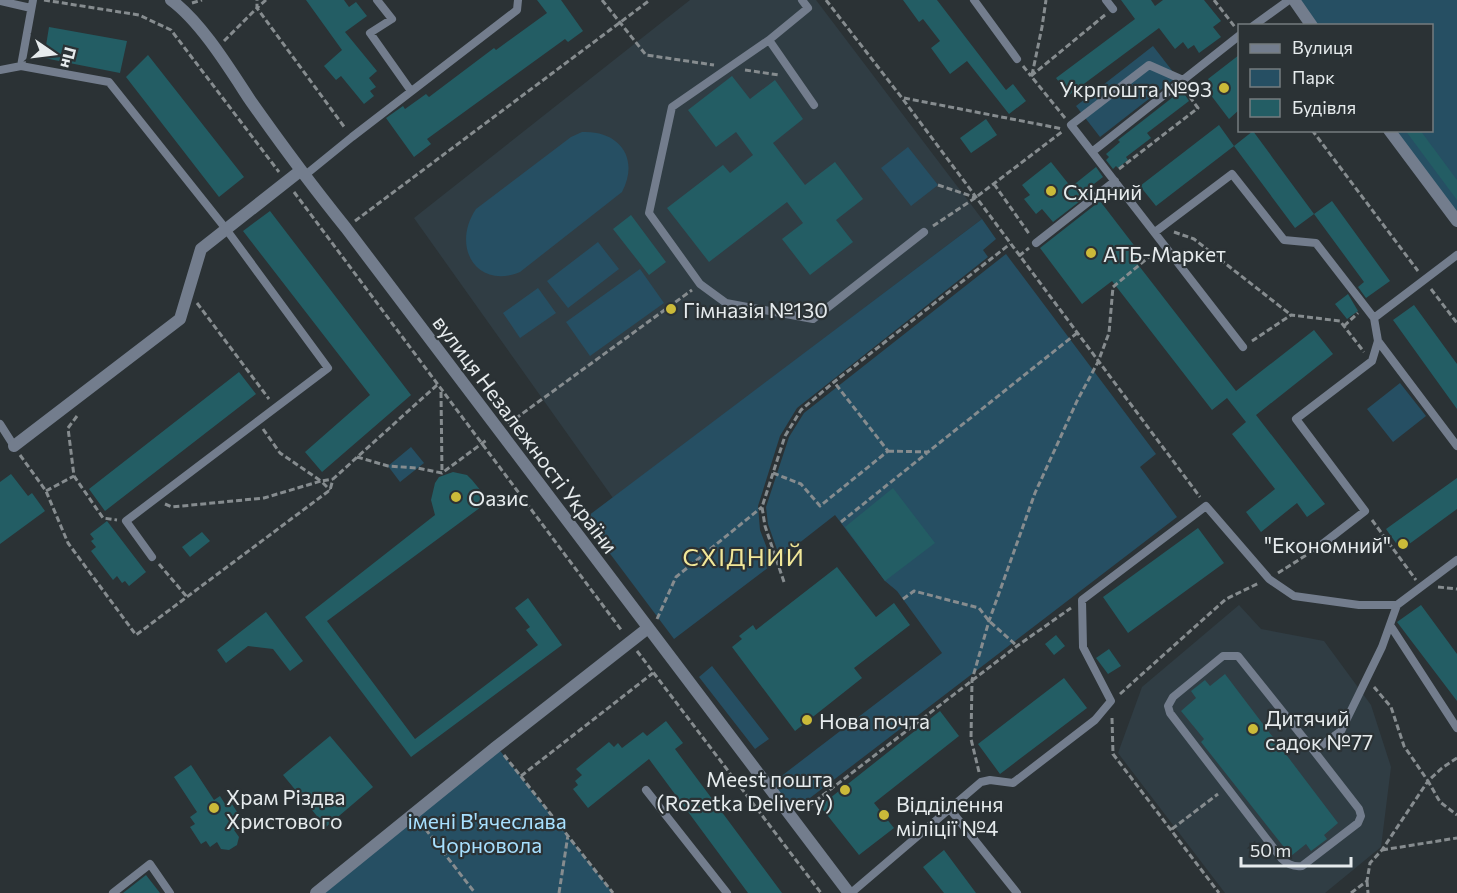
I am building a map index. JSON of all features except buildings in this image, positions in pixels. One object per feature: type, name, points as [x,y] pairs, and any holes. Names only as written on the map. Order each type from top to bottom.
[{"type":"street","name":"вулиця Незалежності України","points":[[171,0],[180,7],[216,50],[302,173],[651,627],[792,819],[850,893]]},
{"type":"street","points":[[1294,0],[1311,24]]},
{"type":"street","points":[[1390,132],[1457,221]]},
{"type":"street","points":[[15,446],[180,319],[201,249],[287,182],[302,173]]},
{"type":"street","points":[[316,893],[496,747],[651,627]]},
{"type":"lane","points":[[377,0],[392,19],[370,33],[411,91]]},
{"type":"lane","points":[[302,173],[517,10],[518,0]]},
{"type":"lane","points":[[802,0],[808,8],[769,40],[672,107],[649,213],[700,284],[726,303],[813,318],[924,232]]},
{"type":"lane","points":[[974,0],[1017,59]]},
{"type":"lane","points":[[1106,0],[1113,9]]},
{"type":"lane","points":[[1256,24],[1289,0]]},
{"type":"lane","points":[[0,2],[32,4],[21,66]]},
{"type":"lane","points":[[1092,152],[1183,84],[1238,35]]},
{"type":"lane","points":[[769,40],[814,105]]},
{"type":"lane","points":[[1183,84],[1149,65],[1068,127],[1092,152],[1157,230],[1164,244],[1243,347]]},
{"type":"lane","points":[[0,70],[21,66],[109,82],[226,229],[328,368],[126,521],[153,556]]},
{"type":"lane","points":[[1157,230],[1233,174],[1284,240],[1316,243],[1374,318],[1378,341],[1457,446]]},
{"type":"lane","points":[[1036,243],[1113,178]]},
{"type":"lane","points":[[1374,318],[1457,255]]},
{"type":"lane","points":[[1316,549],[1365,511],[1296,419],[1371,361],[1378,341]]},
{"type":"lane","points":[[0,424],[15,446]]},
{"type":"lane","points":[[850,893],[981,782],[990,780],[1013,783],[1095,720],[1111,702],[1083,647],[1083,600],[1206,506],[1269,579],[1294,596],[1359,605],[1397,605]]},
{"type":"lane","points":[[1314,751],[1341,731],[1367,678],[1397,605],[1457,560]]},
{"type":"lane","points":[[1390,625],[1457,728]]},
{"type":"lane","points":[[1232,655],[1242,659],[1314,751],[1359,809],[1361,816],[1358,823],[1302,866],[1292,866],[1282,860],[1170,713],[1168,706],[1173,697],[1223,656],[1232,655]]},
{"type":"lane","points":[[646,790],[727,893]]},
{"type":"lane","points":[[949,808],[1017,893]]},
{"type":"lane","points":[[113,893],[150,864],[170,893]]},
{"type":"path","points":[[44,0],[140,15],[171,30],[653,674],[821,893]]},
{"type":"path","points":[[257,0],[257,8],[352,137]]},
{"type":"path","points":[[216,50],[266,0]]},
{"type":"path","points":[[602,0],[646,55],[796,78]]},
{"type":"path","points":[[346,228],[650,0]]},
{"type":"path","points":[[826,0],[902,98],[1206,506]]},
{"type":"path","points":[[1046,0],[1031,76],[1068,127]]},
{"type":"path","points":[[1214,0],[1238,33]]},
{"type":"path","points":[[1031,76],[1113,9]]},
{"type":"path","points":[[1113,178],[1198,108],[1183,84]]},
{"type":"path","points":[[902,98],[1068,127]]},
{"type":"path","points":[[924,232],[975,198],[1068,127]]},
{"type":"path","points":[[1313,132],[1457,323]]},
{"type":"path","points":[[994,183],[1036,243]]},
{"type":"path","points":[[938,185],[975,198]]},
{"type":"path","points":[[1157,230],[1194,239],[1292,315],[1340,321],[1371,361]]},
{"type":"path","points":[[783,582],[765,526],[762,507],[785,436],[801,410],[1010,244]]},
{"type":"path","points":[[981,782],[971,740],[972,680],[989,621],[1035,493],[1077,401],[1098,362],[1109,333],[1113,287],[1164,244]]},
{"type":"path","points":[[357,457],[388,466],[442,473],[700,284]]},
{"type":"path","points":[[188,291],[275,407]]},
{"type":"path","points":[[1344,326],[1366,307]]},
{"type":"path","points":[[1243,347],[1292,315]]},
{"type":"path","points":[[841,522],[1077,333]]},
{"type":"path","points":[[834,382],[888,451]]},
{"type":"path","points":[[153,500],[171,507],[264,498],[333,478],[437,385]]},
{"type":"path","points":[[441,390],[442,473]]},
{"type":"path","points":[[81,410],[68,428],[74,476],[103,518],[126,521]]},
{"type":"path","points":[[257,421],[280,453],[330,490]]},
{"type":"path","points":[[15,446],[46,491],[68,543],[136,635],[330,490],[333,478]]},
{"type":"path","points":[[773,473],[801,484],[819,506],[888,451],[928,452]]},
{"type":"path","points":[[46,491],[74,476]]},
{"type":"path","points":[[651,627],[676,577],[762,507]]},
{"type":"path","points":[[1365,511],[1421,586]]},
{"type":"path","points":[[1219,893],[1113,754],[1111,702],[1226,598],[1269,579],[1316,549]]},
{"type":"path","points":[[153,556],[187,597]]},
{"type":"path","points":[[903,599],[914,591],[979,608],[989,621],[1017,646]]},
{"type":"path","points":[[792,819],[1017,646],[1083,600]]},
{"type":"path","points":[[521,776],[653,674]]},
{"type":"path","points":[[1367,678],[1391,707],[1404,746],[1440,802],[1457,815]]},
{"type":"path","points":[[496,747],[613,893]]},
{"type":"path","points":[[1368,893],[1370,863],[1382,850],[1428,781],[1457,758]]},
{"type":"path","points":[[1172,829],[1227,787]]},
{"type":"path","points":[[413,814],[475,893]]},
{"type":"path","points":[[559,893],[568,836]]},
{"type":"path","points":[[1382,850],[1457,838]]},
{"type":"path","points":[[1351,893],[1367,881]]},
{"type":"shaded area","name":"Гімназія №130","points":[[690,0],[816,0],[982,219],[613,498],[414,218]]},
{"type":"shaded area","name":"Дитячий садок №77","points":[[1239,605],[1261,629],[1324,641],[1371,705],[1391,767],[1381,847],[1325,893],[1225,893],[1118,753],[1142,687]]},
{"type":"green space","points":[[1294,0],[1457,0],[1457,221],[1390,132],[1433,132],[1433,24],[1311,24]]},
{"type":"green space","points":[[1153,46],[1177,77],[1100,137],[1076,106]]},
{"type":"green space","points":[[582,132],[606,136],[623,148],[629,168],[622,192],[520,272],[504,276],[491,275],[480,270],[472,261],[467,250],[466,237],[469,223],[476,209],[571,137]]},
{"type":"green space","points":[[908,147],[938,185],[911,206],[881,168]]},
{"type":"green space","points":[[982,219],[996,239],[983,250],[988,257],[797,408],[780,436],[758,506],[760,530],[773,564],[674,639],[584,519]]},
{"type":"green space","points":[[598,242],[619,269],[568,308],[547,281]]},
{"type":"green space","points":[[1006,254],[1156,454],[1140,467],[1177,517],[793,811],[771,784],[942,653],[897,591],[885,581],[835,515],[780,558],[768,524],[766,507],[789,437],[804,413]]},
{"type":"green space","points":[[640,269],[664,303],[590,356],[566,322]]},
{"type":"green space","points":[[538,288],[556,313],[520,338],[503,313]]},
{"type":"green space","points":[[1400,383],[1426,416],[1393,442],[1367,409]]},
{"type":"green space","points":[[411,447],[424,463],[400,482],[388,466]]},
{"type":"green space","points":[[712,666],[769,739],[755,749],[699,677]]},
{"type":"green space","name":"імені В'ячеслава Чорновола","points":[[496,747],[613,893],[316,893]]},
{"type":"place","name":"Укрпошта №93","points":[[1224,88]]},
{"type":"place","name":"Східний","points":[[1051,191]]},
{"type":"place","name":"АТБ-Маркет","points":[[1091,253]]},
{"type":"place","name":"Гімназія №130","points":[[671,309]]},
{"type":"place","name":"Оазис","points":[[456,497]]},
{"type":"place","name":"\"Економний\"","points":[[1403,544]]},
{"type":"place","name":"Нова почта","points":[[807,720]]},
{"type":"place","name":"Дитячий садок №77","points":[[1253,729]]},
{"type":"place","name":"Meest пошта (Rozetka Delivery)","points":[[845,790]]},
{"type":"place","name":"Храм Різдва Христового","points":[[214,808]]},
{"type":"place","name":"Відділення міліції №4","points":[[884,815]]},
{"type":"district","name":"СХІДНИЙ","points":[[744,556]]}]
